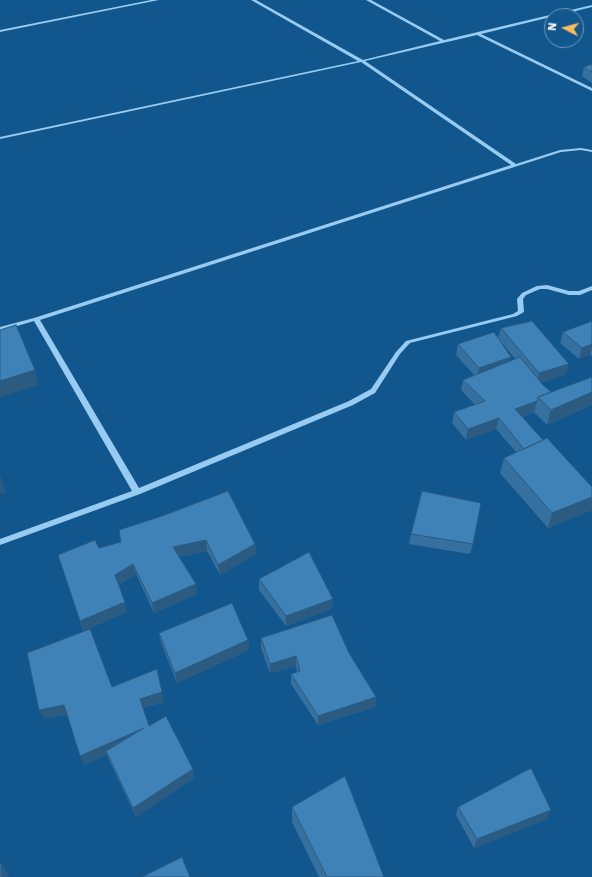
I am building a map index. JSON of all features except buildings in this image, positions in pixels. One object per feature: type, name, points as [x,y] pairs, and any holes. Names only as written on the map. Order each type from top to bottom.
[{"type":"street","points":[[0,31],[157,0]]},
{"type":"street","points":[[253,0],[362,61],[516,166]]},
{"type":"street","points":[[368,0],[445,42]]},
{"type":"street","points":[[0,138],[362,61],[592,6]]},
{"type":"street","points":[[479,34],[592,90]]},
{"type":"street","points":[[0,329],[36,319],[560,151],[581,149],[592,151]]},
{"type":"street","points":[[0,542],[136,492],[351,403],[373,391],[398,352],[408,342],[515,315],[521,312],[520,298],[524,294],[539,287],[547,287],[569,294],[580,293],[592,288]]},
{"type":"street","points":[[36,319],[136,492]]}]
